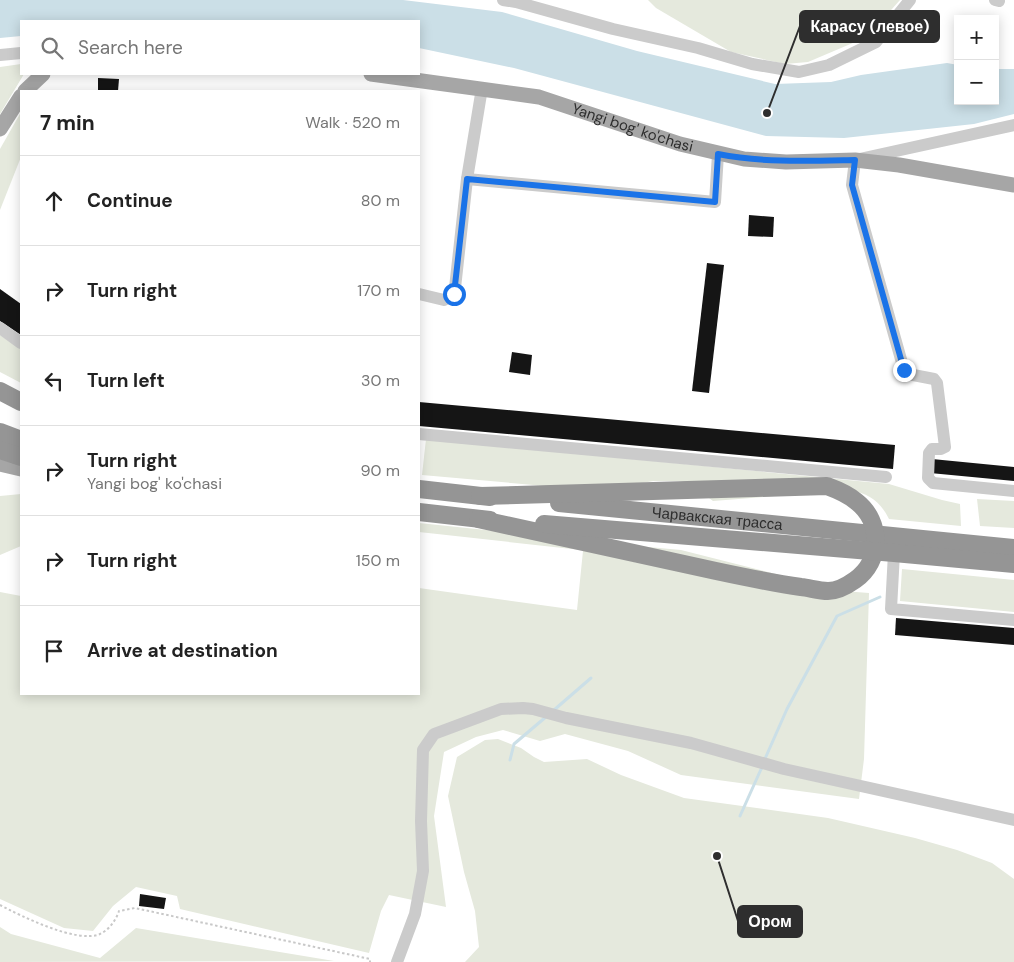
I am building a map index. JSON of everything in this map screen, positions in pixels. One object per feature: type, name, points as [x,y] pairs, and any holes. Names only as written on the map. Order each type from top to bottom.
[{"type":"highway","points":[[0,391],[20,401]]},
{"type":"highway","points":[[0,432],[20,440]]},
{"type":"highway","points":[[0,450],[20,457]]},
{"type":"highway","points":[[478,519],[771,583],[829,591],[847,586],[866,571],[875,555],[876,542],[873,523],[859,503],[847,494],[827,486],[480,496]]},
{"type":"highway","name":"Чарвакская трасса","points":[[420,489],[1014,548]]},
{"type":"highway","name":"Чарвакская трасса","points":[[420,512],[478,519],[1014,564]]},
{"type":"main road","points":[[27,90],[42,75]]},
{"type":"main road","name":"Yangi bog' ko'chasi","points":[[379,75],[539,97],[680,144],[744,159],[772,161],[855,160],[899,165],[1014,185]]},
{"type":"main road","points":[[0,130],[20,98]]},
{"type":"main road","points":[[0,464],[20,469]]},
{"type":"street","points":[[503,0],[613,29],[698,48],[752,64],[799,72],[830,65],[876,42],[910,0]]},
{"type":"street","points":[[0,55],[20,53]]},
{"type":"street","points":[[420,294],[444,300],[454,294],[467,179],[482,88]]},
{"type":"street","points":[[1014,125],[855,160],[852,185],[904,370],[908,374],[934,379],[937,383],[945,447],[932,450],[929,453],[928,478],[933,483],[1014,491]]},
{"type":"street","points":[[467,179],[715,202],[718,154]]},
{"type":"street","points":[[0,328],[20,342]]},
{"type":"street","points":[[420,434],[886,477]]},
{"type":"street","points":[[894,553],[891,609],[1014,620]]},
{"type":"street","points":[[398,962],[415,914],[423,871],[421,821],[423,750],[434,734],[491,712],[512,708],[533,709],[566,718],[691,743],[770,765],[1014,820]]},
{"type":"path","points":[[0,905],[42,925],[83,937],[100,934],[115,921],[119,911],[134,908],[370,959],[370,962]]},
{"type":"shaded area","points":[[0,0],[403,0],[502,12],[637,51],[775,84],[831,82],[861,75],[947,63],[954,64],[954,105],[999,105],[999,69],[1014,69],[1014,114],[974,124],[844,138],[766,136],[514,68],[420,48],[420,20],[20,20],[20,36],[0,38]]},
{"type":"shaded area","points":[[648,0],[900,0],[867,37],[808,62],[785,64],[731,52],[656,8]]},
{"type":"shaded area","points":[[20,64],[20,75],[23,75],[0,114],[0,67]]},
{"type":"shaded area","points":[[20,114],[20,160],[0,210],[0,149]]},
{"type":"shaded area","points":[[0,335],[20,348],[20,382],[0,372]]},
{"type":"shaded area","points":[[426,439],[889,484],[960,504],[961,526],[889,519],[882,507],[873,499],[851,490],[713,501],[689,483],[680,481],[653,481],[601,491],[422,475]]},
{"type":"shaded area","points":[[20,494],[20,546],[0,555],[0,496]]},
{"type":"shaded area","points":[[977,499],[1014,501],[1014,528],[980,526]]},
{"type":"shaded area","points":[[420,523],[582,540],[581,550],[420,532]]},
{"type":"shaded area","points":[[584,541],[681,550],[843,591],[869,593],[864,759],[859,799],[681,775],[628,751],[565,734],[540,741],[503,730],[476,737],[444,752],[434,816],[446,907],[389,895],[381,911],[369,953],[180,909],[177,896],[136,887],[113,906],[93,931],[64,928],[0,899],[0,592],[20,596],[20,695],[420,695],[420,588],[577,610]]},
{"type":"shaded area","points":[[902,569],[1014,580],[1014,612],[900,601]]},
{"type":"shaded area","points":[[498,739],[521,748],[544,762],[587,759],[621,775],[684,798],[828,818],[915,838],[957,850],[992,863],[1014,879],[1014,962],[465,962],[479,947],[475,911],[464,872],[448,796],[457,757],[485,740]]},
{"type":"shaded area","points":[[0,927],[11,934],[100,958],[136,928],[334,961],[0,962]]},
{"type":"building","points":[[98,78],[119,79],[118,90],[98,90]]},
{"type":"building","points":[[749,215],[774,217],[773,237],[748,236]]},
{"type":"building","points":[[707,263],[724,265],[709,393],[692,391]]},
{"type":"building","points":[[0,289],[20,303],[20,334],[0,321]]},
{"type":"building","points":[[512,352],[532,355],[530,375],[509,372]]},
{"type":"building","points":[[420,402],[895,445],[893,469],[420,426]]},
{"type":"building","points":[[932,459],[1014,467],[1014,481],[930,473]]},
{"type":"building","points":[[896,618],[1014,628],[1014,645],[895,635]]},
{"type":"building","points":[[140,894],[166,898],[164,909],[139,906]]},
{"type":"waterway","points":[[764,761],[787,709],[837,616],[880,597]]},
{"type":"waterway","points":[[554,710],[591,678]]},
{"type":"waterway","points":[[510,760],[514,744],[547,716]]},
{"type":"waterway","points":[[740,816],[762,767]]},
{"type":"place","name":"Карасу (левое)","points":[[767,113]]},
{"type":"place","name":"Ором","points":[[717,856]]},
{"type":"route","points":[[454,294],[467,179],[715,202],[718,154],[744,159],[786,162],[855,160],[852,185],[904,370]]}]
